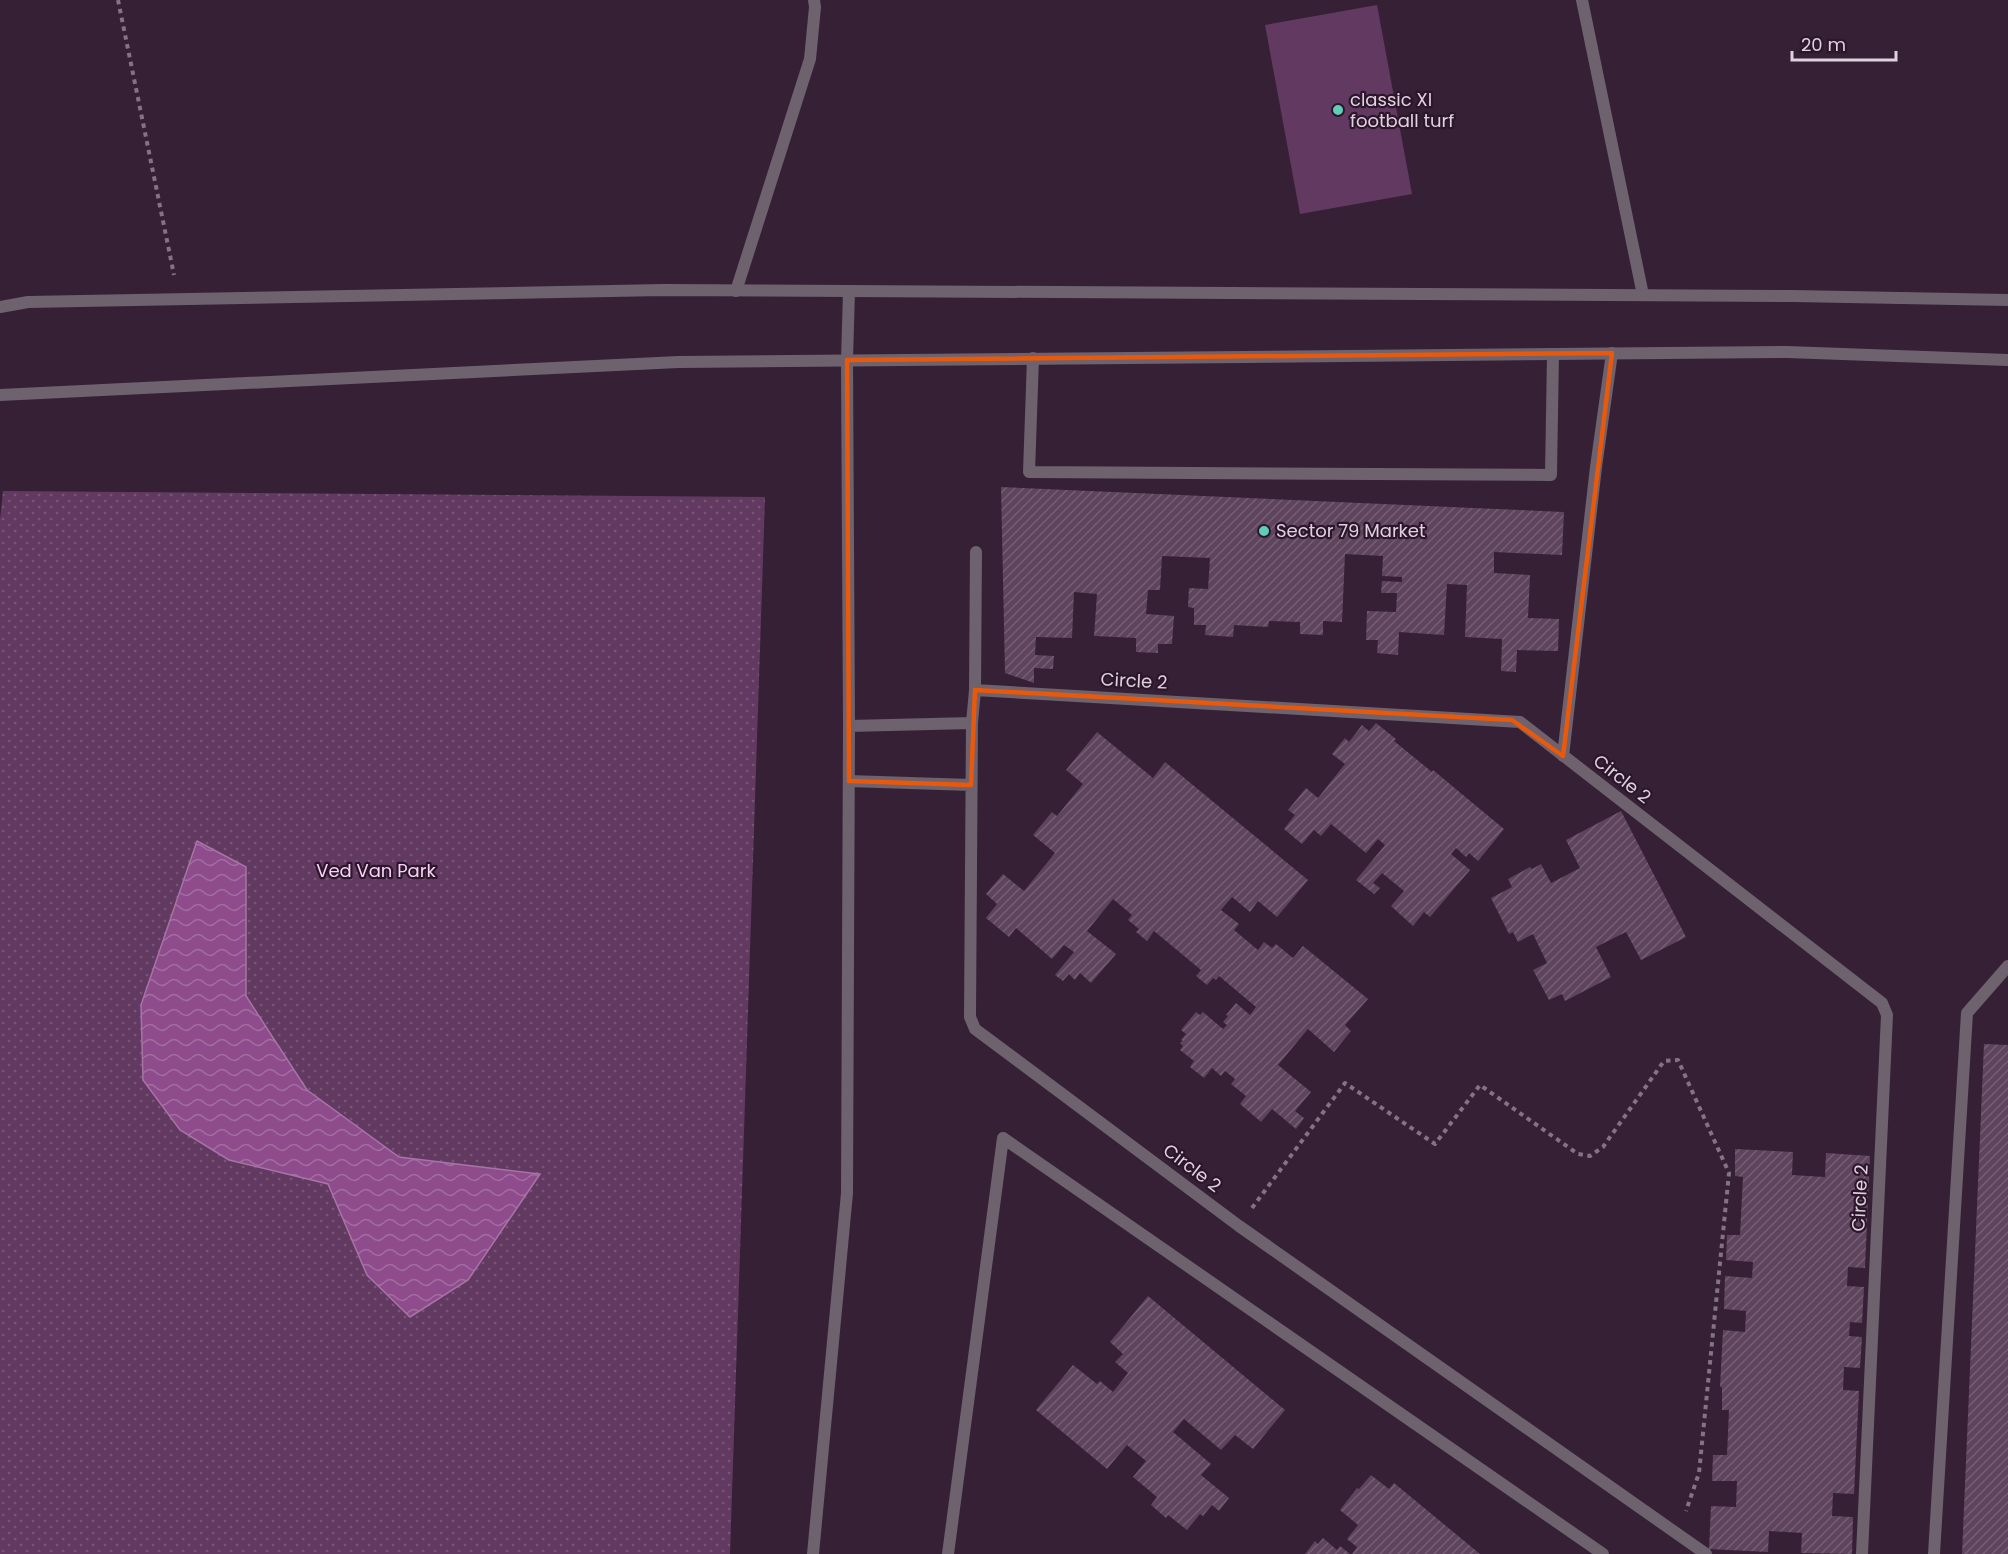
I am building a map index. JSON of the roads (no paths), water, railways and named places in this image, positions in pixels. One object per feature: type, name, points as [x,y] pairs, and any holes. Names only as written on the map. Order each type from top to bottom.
[{"type":"street","points":[[736,291],[810,59],[814,0]]},
{"type":"street","points":[[1582,0],[1643,295]]},
{"type":"street","points":[[0,307],[28,302],[651,291],[1643,295],[2008,300]]},
{"type":"street","points":[[813,1554],[847,1193],[849,726],[847,360],[849,291]]},
{"type":"street","points":[[0,395],[678,362],[1786,352],[2008,360]]},
{"type":"street","points":[[1563,756],[1596,467],[1612,353]]},
{"type":"street","points":[[1033,358],[1029,472],[1551,475],[1553,354]]},
{"type":"street","points":[[975,690],[976,552]]},
{"type":"street","name":"Circle 2","points":[[1706,1554],[1239,1226],[975,1029],[970,1017],[972,723],[975,690],[1520,722],[1882,1003],[1886,1011],[1862,1554]]},
{"type":"street","points":[[849,726],[972,723]]},
{"type":"street","points":[[849,781],[972,785]]},
{"type":"street","points":[[1934,1554],[1966,1012],[2006,969]]},
{"type":"street","points":[[948,1554],[1003,1138],[1603,1554]]},
{"type":"water","points":[[197,841],[246,867],[246,996],[307,1090],[399,1157],[540,1174],[468,1280],[410,1317],[367,1275],[328,1184],[229,1160],[180,1130],[143,1080],[141,1005]]},
{"type":"place","name":"classic XI football turf","points":[[1338,110]]},
{"type":"place","name":"Sector 79 Market","points":[[1264,531]]},
{"type":"park label","name":"Ved Van Park","points":[[376,871]]}]
